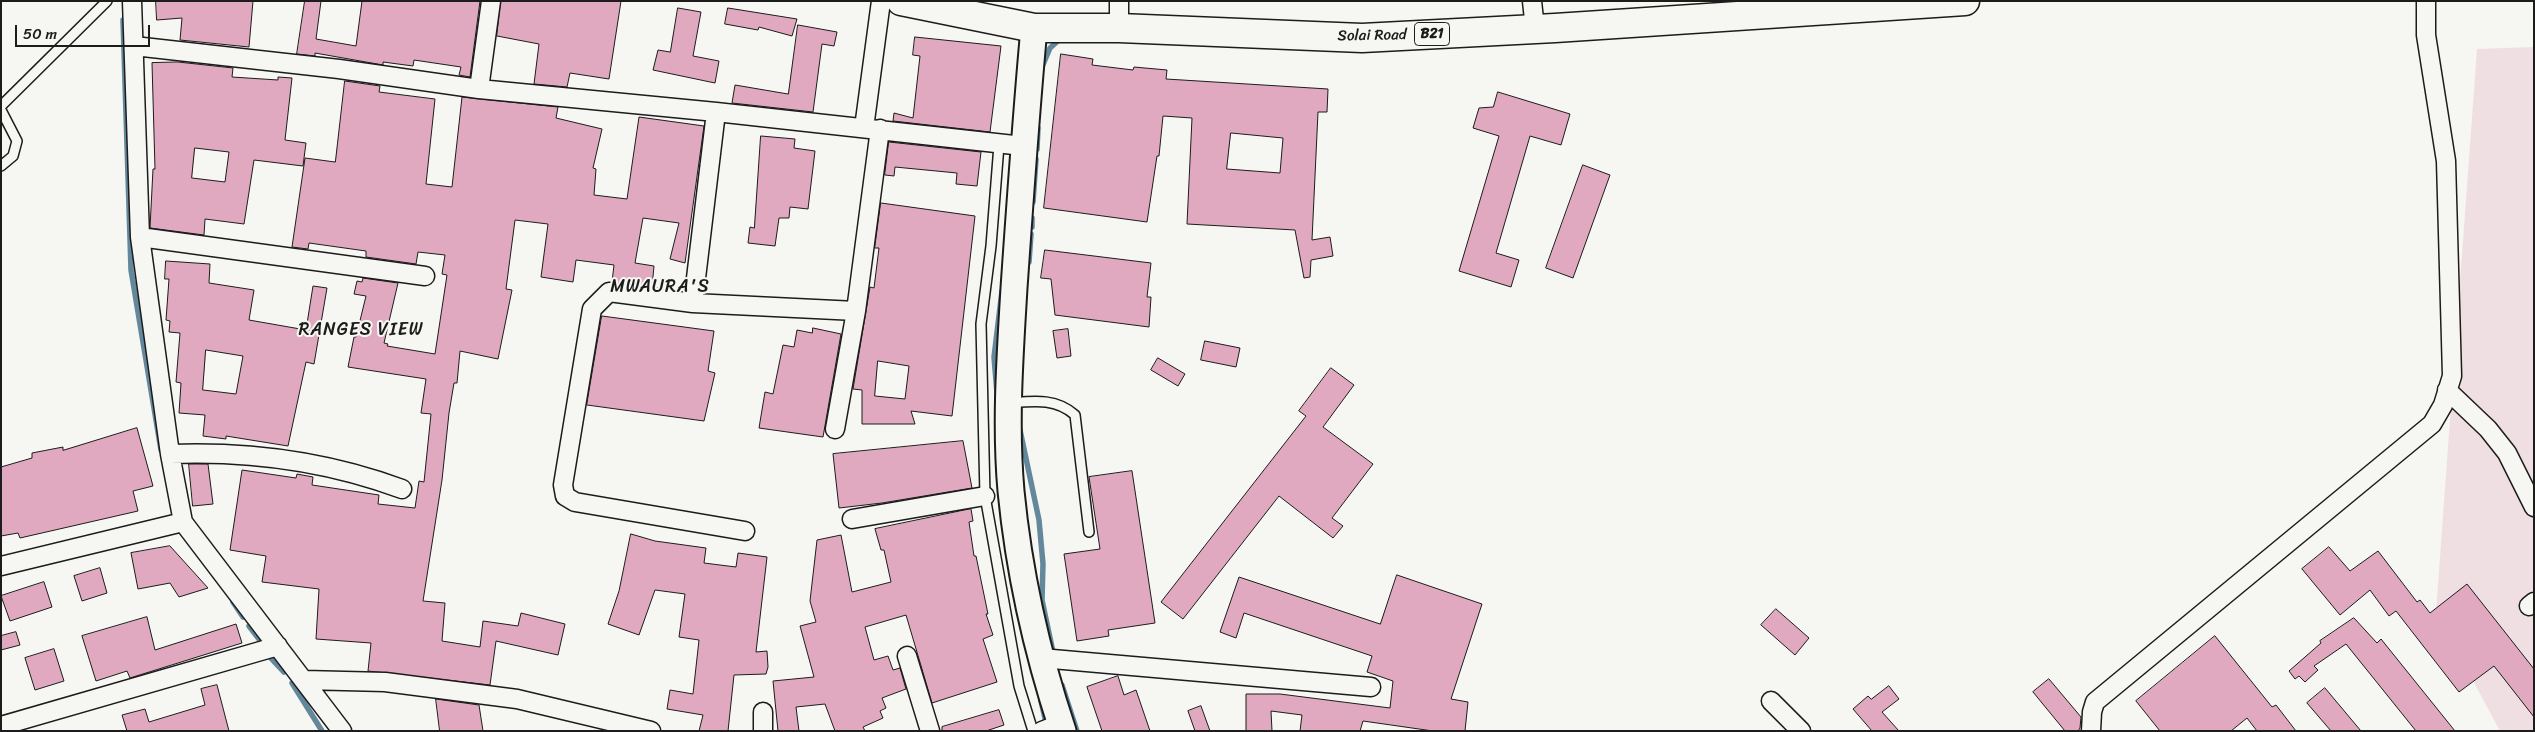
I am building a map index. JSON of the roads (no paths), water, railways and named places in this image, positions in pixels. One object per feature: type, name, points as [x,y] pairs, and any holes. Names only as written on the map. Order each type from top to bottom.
[{"type":"highway","name":"Solai Road","points":[[901,1],[1034,28],[1119,28],[1362,38],[1535,29],[1854,5],[1965,1]]},
{"type":"street","points":[[132,1],[140,237],[170,454],[183,522],[342,731]]},
{"type":"street","points":[[479,90],[491,1]]},
{"type":"street","points":[[835,429],[856,311],[881,1]]},
{"type":"street","points":[[1119,1],[1119,28]]},
{"type":"street","points":[[1532,1],[1535,29]]},
{"type":"street","points":[[2091,731],[2092,712],[2095,702],[2432,424],[2443,405],[2452,376],[2446,161],[2426,35],[2426,1]]},
{"type":"street","points":[[1034,28],[1011,146],[1007,403],[1011,492],[1027,602],[1041,658],[1055,729]]},
{"type":"street","points":[[134,46],[339,69],[479,90],[872,128],[1011,146]]},
{"type":"street","points":[[693,303],[716,112]]},
{"type":"street","points":[[140,237],[425,276]]},
{"type":"street","points":[[746,531],[575,502],[565,496],[563,485],[592,309],[609,292],[693,303],[856,311]]},
{"type":"street","points":[[2448,390],[2488,429],[2507,453],[2534,507]]},
{"type":"street","points":[[170,454],[218,452],[279,460],[372,478],[402,489]]},
{"type":"street","points":[[852,520],[985,496]]},
{"type":"street","points":[[1,566],[183,522]]},
{"type":"street","points":[[1,726],[278,646]]},
{"type":"street","points":[[907,656],[930,731]]},
{"type":"street","points":[[1041,658],[1371,687]]},
{"type":"street","points":[[304,680],[385,682],[516,699],[651,731]]},
{"type":"street","points":[[1770,701],[1801,731]]},
{"type":"street","points":[[763,712],[763,731]]},
{"type":"lane","points":[[1,106],[107,1]]},
{"type":"lane","points":[[1,110],[17,140],[13,156],[1,166]]},
{"type":"lane","points":[[1011,146],[991,246],[981,324],[985,496],[1019,686],[1033,731]]},
{"type":"lane","points":[[1007,403],[1046,401],[1064,405],[1075,415],[1089,532]]},
{"type":"waterway","points":[[123,20],[131,270],[161,450]]},
{"type":"waterway","points":[[1042,67],[1050,48],[1061,38]]},
{"type":"waterway","points":[[1037,149],[1038,128]]},
{"type":"waterway","points":[[1033,202],[1036,159]]},
{"type":"waterway","points":[[1032,218],[1032,227]]},
{"type":"waterway","points":[[1029,262],[1031,234]]},
{"type":"waterway","points":[[997,393],[994,357],[1002,291]]},
{"type":"waterway","points":[[1020,430],[1039,520],[1043,564],[1042,600],[1053,652]]},
{"type":"waterway","points":[[233,602],[243,617]]},
{"type":"waterway","points":[[249,626],[262,643]]},
{"type":"waterway","points":[[270,657],[284,672]]},
{"type":"waterway","points":[[292,683],[322,731]]},
{"type":"waterway","points":[[1062,685],[1077,731]]},
{"type":"waterway","points":[[1041,701],[1046,723]]},
{"type":"district","name":"MWAURA'S","points":[[660,287]]},
{"type":"district","name":"RANGES VIEW","points":[[361,330]]}]
